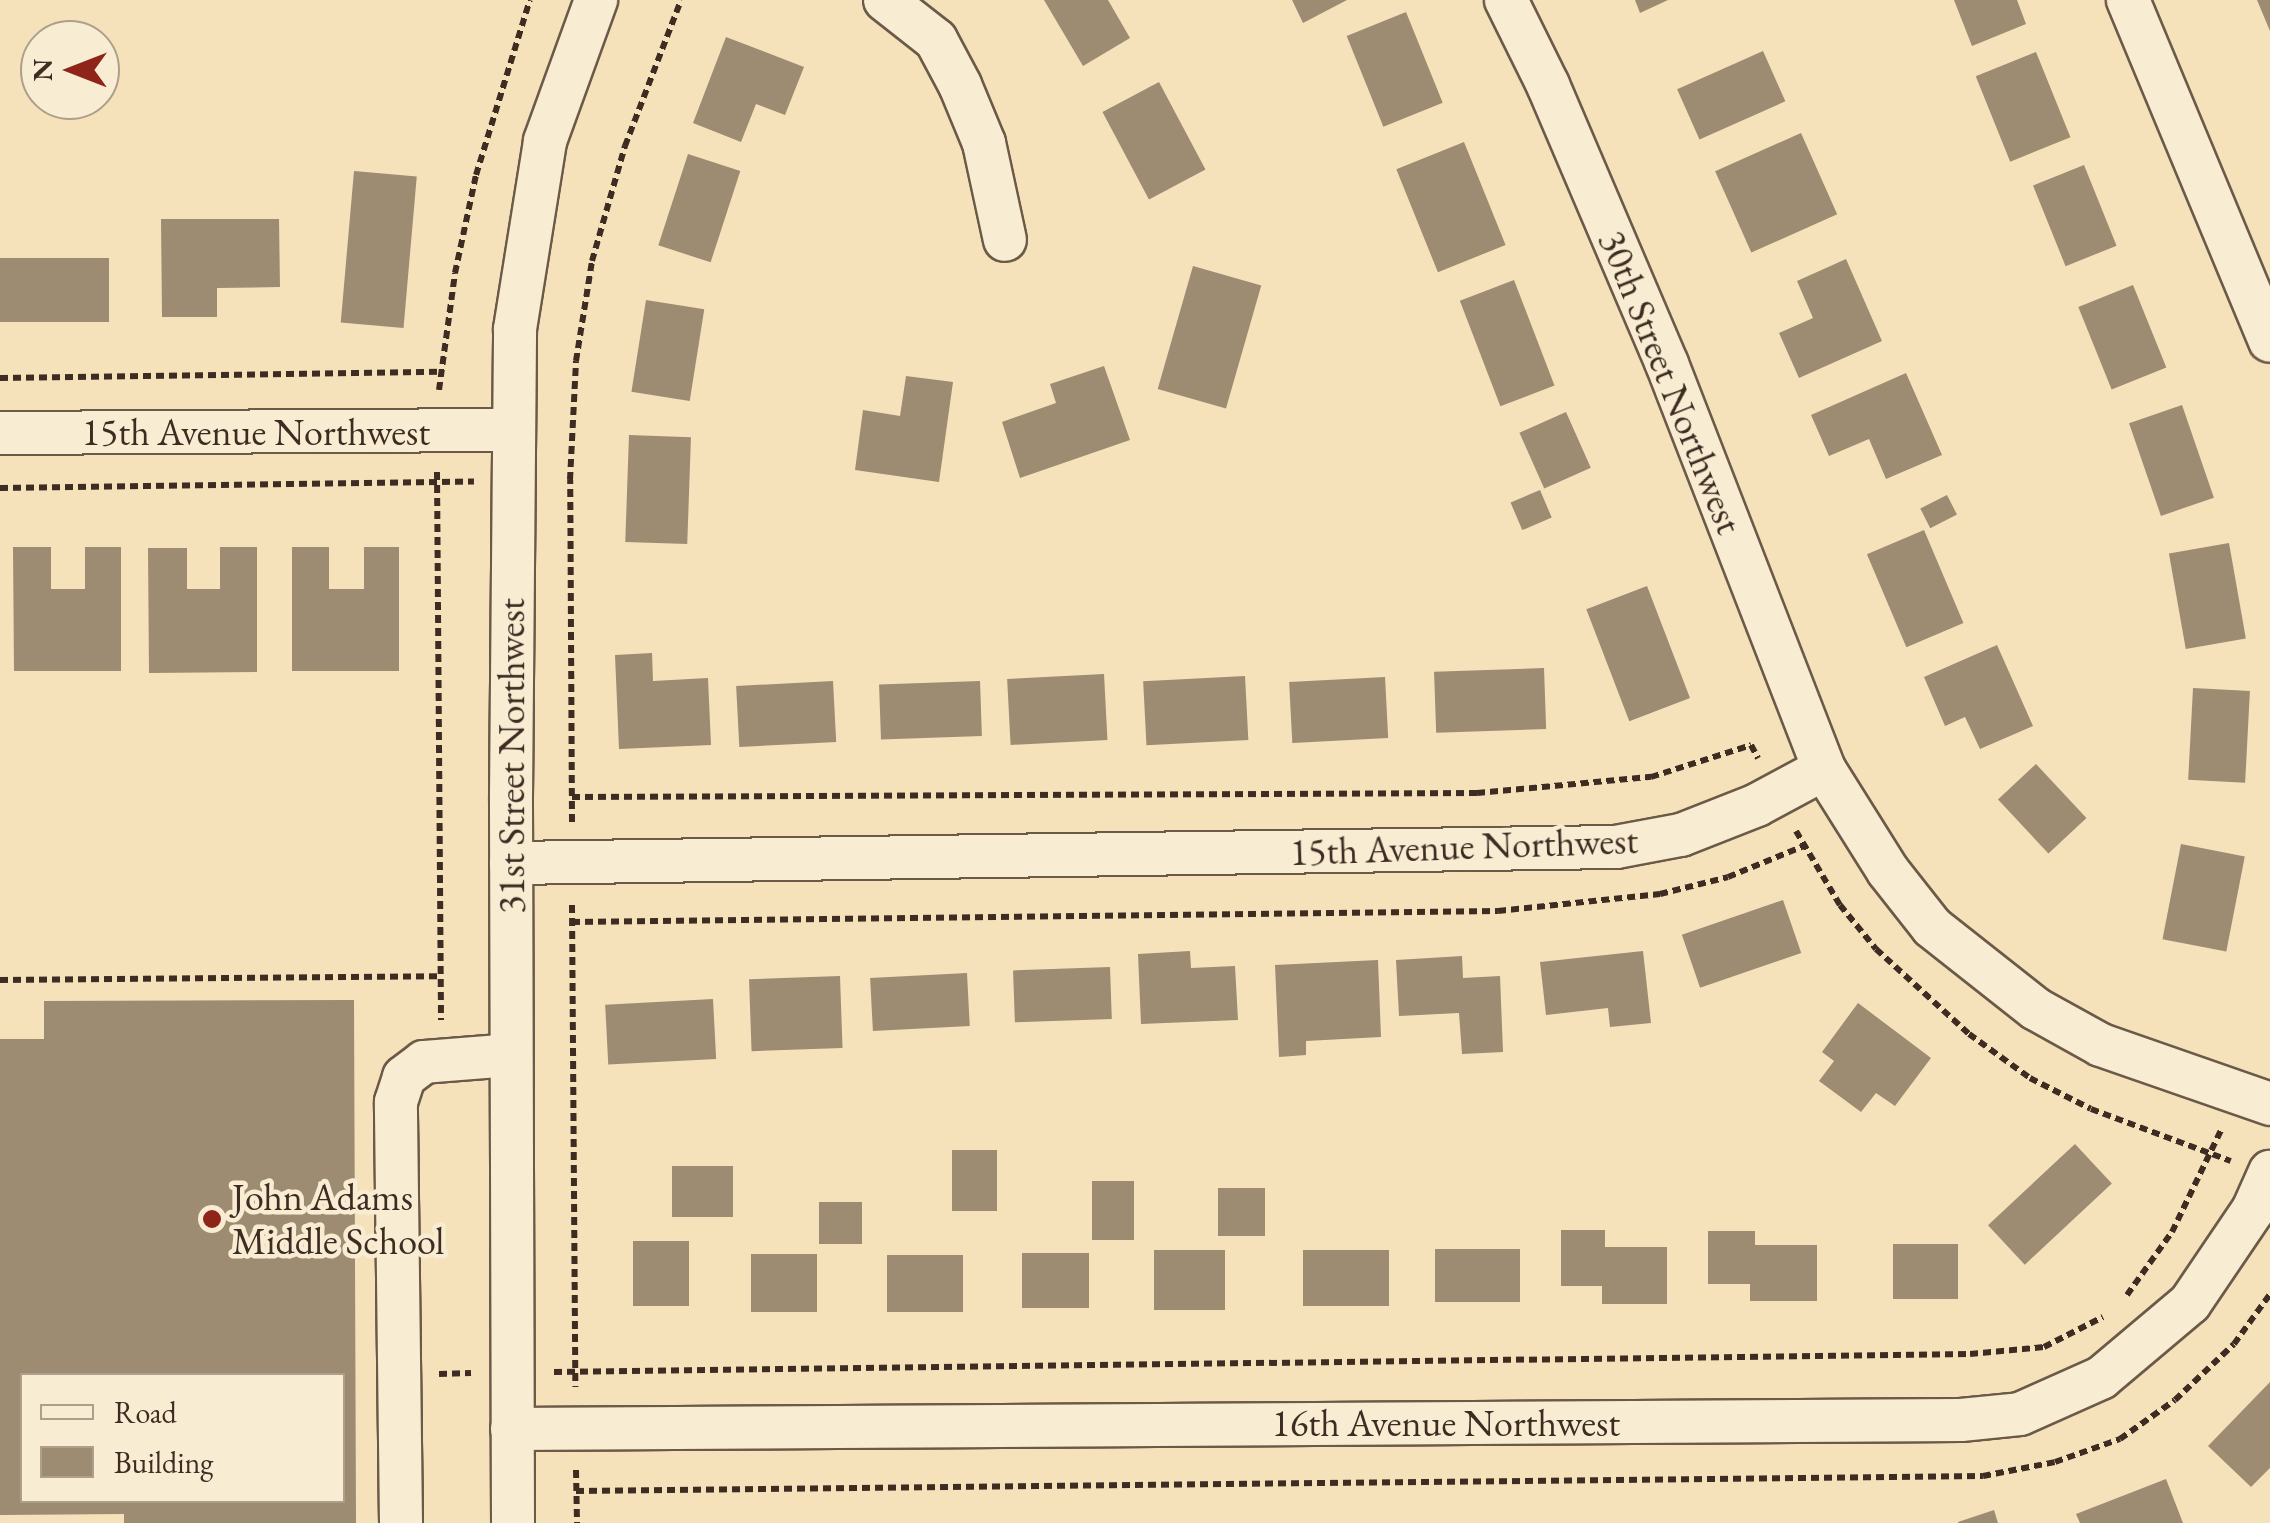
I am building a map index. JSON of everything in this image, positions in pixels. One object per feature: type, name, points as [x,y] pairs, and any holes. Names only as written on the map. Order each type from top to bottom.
[{"type":"street","name":"31st Street Northwest","points":[[513,1523],[511,862],[515,329],[545,142],[596,0]]},
{"type":"street","points":[[885,0],[936,40],[960,84],[984,143],[1005,240]]},
{"type":"street","name":"30th Street Northwest","points":[[1506,0],[1548,85],[1667,364],[1824,769]]},
{"type":"street","points":[[2128,0],[2270,341]]},
{"type":"street","name":"15th Avenue Northwest","points":[[0,432],[513,430]]},
{"type":"street","name":"15th Avenue Northwest","points":[[511,862],[1616,848],[1681,835],[1757,805],[1824,769]]},
{"type":"street","points":[[1824,769],[1888,872],[1932,927],[1996,980],[2036,1009],[2102,1044],[2270,1104]]},
{"type":"street","points":[[401,1523],[396,1102],[404,1077],[424,1062],[511,1055]]},
{"type":"street","name":"16th Avenue Northwest","points":[[512,1430],[1941,1420],[2020,1414],[2062,1399],[2102,1378],[2190,1303],[2252,1210],[2270,1172]]},
{"type":"path","points":[[441,1021],[437,482],[440,372],[476,175],[530,0]]},
{"type":"path","points":[[681,0],[619,165],[592,261],[576,362],[570,480],[572,797],[1478,793],[1651,776],[1752,745]]},
{"type":"path","points":[[0,378],[440,372]]},
{"type":"path","points":[[0,488],[437,482]]},
{"type":"path","points":[[1804,846],[1728,877],[1660,894],[1515,910],[572,922],[575,1372],[1970,1354],[2044,1347],[2108,1314]]},
{"type":"path","points":[[0,980],[441,976]]},
{"type":"path","points":[[2119,1303],[2142,1280],[2172,1232],[2211,1154]]},
{"type":"path","points":[[576,1491],[577,1523]]},
{"type":"building","points":[[1044,0],[1108,0],[1130,38],[1083,66]]},
{"type":"building","points":[[1292,0],[1347,0],[1303,23]]},
{"type":"building","points":[[1635,0],[1668,0],[1640,13]]},
{"type":"building","points":[[1954,0],[2017,0],[2026,24],[1972,46]]},
{"type":"building","points":[[2257,0],[2270,0],[2270,31]]},
{"type":"building","points":[[1406,12],[1443,103],[1383,127],[1347,36]]},
{"type":"building","points":[[726,37],[804,67],[785,115],[756,104],[741,142],[693,123]]},
{"type":"building","points":[[1763,51],[1785,101],[1699,139],[1677,89]]},
{"type":"building","points":[[2036,52],[2070,137],[2010,162],[1976,76]]},
{"type":"building","points":[[1159,82],[1205,169],[1149,199],[1102,112]]},
{"type":"building","points":[[1801,133],[1837,214],[1751,253],[1715,171]]},
{"type":"building","points":[[1464,142],[1506,245],[1438,272],[1396,169]]},
{"type":"building","points":[[688,154],[740,171],[711,262],[658,245]]},
{"type":"building","points":[[2084,165],[2117,246],[2066,266],[2033,186]]},
{"type":"building","points":[[354,171],[417,176],[404,328],[341,322]]},
{"type":"building","points":[[161,219],[279,219],[280,287],[217,288],[217,317],[162,317]]},
{"type":"building","points":[[0,258],[109,258],[109,322],[0,322]]},
{"type":"building","points":[[1846,259],[1882,341],[1799,378],[1779,333],[1813,318],[1797,281]]},
{"type":"building","points":[[1193,266],[1261,286],[1226,409],[1158,389]]},
{"type":"building","points":[[1514,280],[1554,385],[1500,406],[1460,301]]},
{"type":"building","points":[[2133,285],[2166,368],[2112,390],[2078,307]]},
{"type":"building","points":[[646,300],[704,309],[690,401],[631,392]]},
{"type":"building","points":[[1104,366],[1130,440],[1020,478],[1002,422],[1056,403],[1050,384]]},
{"type":"building","points":[[1906,373],[1942,455],[1886,479],[1869,439],[1829,456],[1811,415]]},
{"type":"building","points":[[906,376],[953,382],[939,482],[855,470],[863,410],[900,416]]},
{"type":"building","points":[[2182,405],[2214,498],[2161,516],[2129,423]]},
{"type":"building","points":[[1566,412],[1591,468],[1544,488],[1519,433]]},
{"type":"building","points":[[629,435],[691,437],[687,544],[625,542]]},
{"type":"building","points":[[1540,490],[1552,518],[1522,530],[1511,503]]},
{"type":"building","points":[[1947,495],[1957,515],[1930,528],[1920,509]]},
{"type":"building","points":[[1924,530],[1963,623],[1906,647],[1867,554]]},
{"type":"building","points":[[2229,543],[2246,639],[2186,649],[2169,554]]},
{"type":"building","points":[[13,547],[51,547],[51,589],[85,589],[85,547],[121,547],[121,671],[14,671]]},
{"type":"building","points":[[220,547],[257,547],[257,672],[149,673],[148,548],[187,548],[187,589],[220,589]]},
{"type":"building","points":[[292,547],[329,547],[329,589],[364,589],[364,547],[399,547],[399,671],[292,671]]},
{"type":"building","points":[[1647,586],[1690,698],[1629,721],[1586,609]]},
{"type":"building","points":[[1997,645],[2033,726],[1980,749],[1965,717],[1945,726],[1924,677]]},
{"type":"building","points":[[652,653],[653,681],[708,678],[711,745],[619,749],[615,655]]},
{"type":"building","points":[[1544,668],[1546,729],[1436,733],[1434,672]]},
{"type":"building","points":[[1104,674],[1107,740],[1011,745],[1007,679]]},
{"type":"building","points":[[1245,676],[1248,740],[1146,745],[1143,681]]},
{"type":"building","points":[[1385,677],[1388,738],[1292,743],[1289,682]]},
{"type":"building","points":[[833,681],[836,742],[739,747],[736,686]]},
{"type":"building","points":[[980,681],[982,736],[881,739],[879,685]]},
{"type":"building","points":[[2193,688],[2250,691],[2245,783],[2188,780]]},
{"type":"building","points":[[2036,764],[2086,818],[2048,854],[1998,799]]},
{"type":"building","points":[[2181,844],[2245,856],[2226,952],[2162,939]]},
{"type":"building","points":[[1783,900],[1801,953],[1700,988],[1682,935]]},
{"type":"building","points":[[1190,951],[1191,968],[1235,966],[1238,1020],[1141,1024],[1138,954]]},
{"type":"building","points":[[1643,951],[1651,1023],[1610,1027],[1608,1008],[1546,1015],[1540,962]]},
{"type":"building","points":[[1462,956],[1463,978],[1500,976],[1503,1052],[1462,1054],[1459,1013],[1399,1016],[1396,960]]},
{"type":"building","points":[[1378,960],[1381,1037],[1306,1041],[1306,1055],[1279,1057],[1275,965]]},
{"type":"building","points":[[1110,967],[1112,1019],[1015,1022],[1013,970]]},
{"type":"building","points":[[967,973],[970,1026],[873,1031],[870,978]]},
{"type":"building","points":[[840,976],[843,1048],[752,1051],[749,979]]},
{"type":"building","points":[[713,999],[716,1059],[608,1065],[605,1005]]},
{"type":"building","name":"John Adams Middle School","points":[[354,1000],[356,1523],[124,1523],[124,1514],[0,1515],[0,1039],[44,1039],[44,1001]]},
{"type":"building","points":[[1858,1003],[1931,1058],[1895,1106],[1876,1093],[1861,1112],[1819,1081],[1834,1061],[1822,1052]]},
{"type":"building","points":[[2075,1144],[2112,1183],[2025,1265],[1988,1225]]},
{"type":"building","points":[[952,1150],[997,1150],[997,1211],[952,1211]]},
{"type":"building","points":[[672,1166],[733,1166],[733,1217],[672,1217]]},
{"type":"building","points":[[1092,1181],[1134,1181],[1134,1240],[1092,1240]]},
{"type":"building","points":[[1218,1188],[1265,1188],[1265,1236],[1218,1236]]},
{"type":"building","points":[[819,1202],[862,1202],[862,1244],[819,1244]]},
{"type":"building","points":[[1561,1230],[1605,1230],[1605,1247],[1667,1247],[1667,1304],[1602,1304],[1602,1286],[1561,1286]]},
{"type":"building","points":[[1708,1231],[1755,1231],[1755,1245],[1817,1245],[1817,1301],[1750,1301],[1750,1284],[1708,1284]]},
{"type":"building","points":[[633,1241],[689,1241],[689,1306],[633,1306]]},
{"type":"building","points":[[1893,1244],[1958,1244],[1958,1299],[1893,1299]]},
{"type":"building","points":[[1435,1249],[1520,1249],[1520,1302],[1435,1302]]},
{"type":"building","points":[[1154,1250],[1225,1250],[1225,1310],[1154,1310]]},
{"type":"building","points":[[1303,1250],[1389,1250],[1389,1306],[1303,1306]]},
{"type":"building","points":[[1022,1253],[1089,1253],[1089,1308],[1022,1308]]},
{"type":"building","points":[[751,1254],[817,1254],[817,1312],[751,1312]]},
{"type":"building","points":[[887,1255],[963,1255],[963,1312],[887,1312]]},
{"type":"building","points":[[2270,1382],[2270,1468],[2251,1487],[2208,1446]]},
{"type":"building","points":[[2166,1479],[2183,1523],[2080,1523],[2076,1514]]},
{"type":"building","points":[[1994,1510],[1998,1523],[1958,1523],[1958,1522]]},
{"type":"place","name":"John Adams Middle School","points":[[212,1219]]}]
